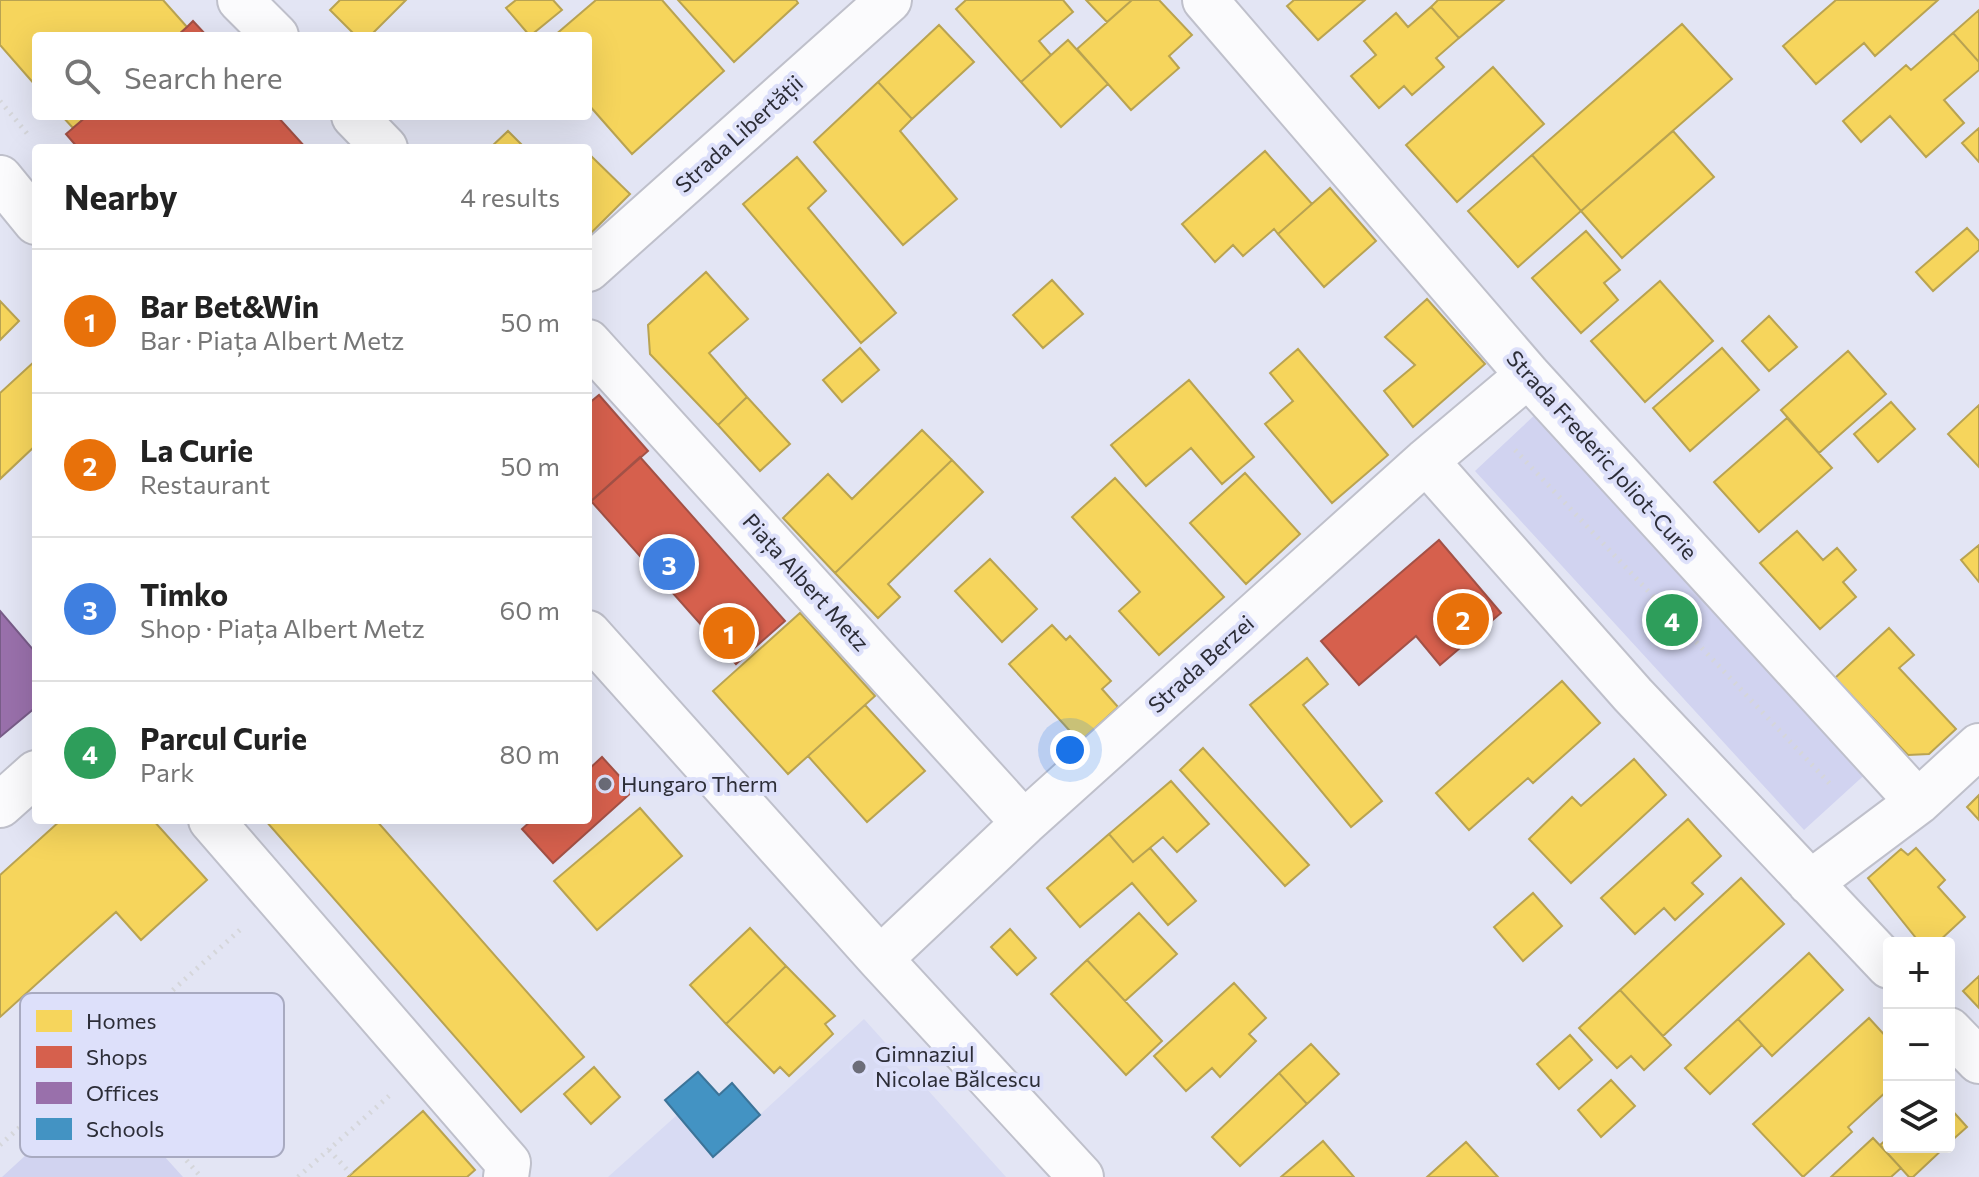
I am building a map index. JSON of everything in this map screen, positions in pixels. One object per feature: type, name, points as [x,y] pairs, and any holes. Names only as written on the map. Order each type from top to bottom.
[{"type":"street","points":[[240,0],[272,32]]},
{"type":"street","name":"Strada Libertății","points":[[592,265],[889,0]]},
{"type":"street","name":"Strada Frederic Joliot-Curie","points":[[1205,0],[1528,375],[1918,802]]},
{"type":"street","points":[[358,120],[381,144]]},
{"type":"street","points":[[0,178],[32,217]]},
{"type":"street","name":"Piața Albert Metz","points":[[592,346],[1024,823]]},
{"type":"street","name":"Strada Berzei","points":[[880,959],[1024,823],[1480,413],[1528,375]]},
{"type":"street","points":[[1426,461],[1633,695],[1883,960]]},
{"type":"street","points":[[592,637],[880,959],[1081,1177]]},
{"type":"street","points":[[1810,883],[1918,802],[1979,746]]},
{"type":"street","points":[[0,805],[32,777]]},
{"type":"street","points":[[214,824],[508,1163],[506,1177]]},
{"type":"street","points":[[1955,1036],[1979,1061]]},
{"type":"path","points":[[0,101],[36,144]]},
{"type":"path","points":[[1480,413],[1877,833]]},
{"type":"path","points":[[169,993],[277,896]]},
{"type":"path","points":[[298,1177],[424,1065]]},
{"type":"path","points":[[0,1145],[20,1127]]},
{"type":"path","points":[[329,1150],[351,1174]]},
{"type":"path","points":[[184,1157],[201,1177]]},
{"type":"shaded area","points":[[1540,410],[1871,769],[1804,830],[1475,471]]},
{"type":"shaded area","name":"Gimnaziul Nicolae Bălcescu","points":[[864,1019],[1006,1177],[608,1177],[677,1115],[714,1157]]},
{"type":"shaded area","points":[[24,1157],[165,1157],[183,1177],[2,1177]]},
{"type":"building: Homes","points":[[0,0],[163,0],[187,27],[181,32],[32,32],[32,81],[0,45]]},
{"type":"building: Homes","points":[[340,0],[406,0],[374,32],[352,32],[330,10]]},
{"type":"building: Homes","points":[[516,0],[553,0],[562,10],[535,32],[527,32],[506,8]]},
{"type":"building: Homes","points":[[596,0],[662,0],[724,71],[632,154],[592,109],[592,32],[559,32]]},
{"type":"building: Homes","points":[[678,0],[796,0],[798,3],[734,62]]},
{"type":"building: Homes","points":[[966,0],[1063,0],[1073,12],[1039,41],[1051,55],[1021,82],[956,9]]},
{"type":"building: Homes","points":[[1086,0],[1132,0],[1107,22]]},
{"type":"building: Homes","points":[[1132,0],[1159,0],[1192,35],[1169,56],[1179,68],[1131,110],[1077,49]]},
{"type":"building: Homes","points":[[1294,0],[1365,0],[1318,40],[1287,6]]},
{"type":"building: Homes","points":[[1438,0],[1504,0],[1459,38],[1431,7]]},
{"type":"building: Homes","points":[[1836,0],[1938,0],[1875,56],[1864,43],[1816,84],[1783,46]]},
{"type":"building: Homes","points":[[1431,7],[1459,38],[1436,58],[1444,67],[1412,95],[1404,86],[1379,108],[1351,76],[1376,55],[1364,41],[1396,13],[1408,27]]},
{"type":"building: Homes","points":[[1979,10],[1979,62],[1953,33]]},
{"type":"building: Homes","points":[[1682,24],[1732,79],[1581,211],[1532,155]]},
{"type":"building: Homes","points":[[939,25],[974,62],[912,119],[878,82]]},
{"type":"building: Homes","points":[[1953,33],[1979,62],[1979,70],[1944,100],[1964,123],[1926,157],[1890,116],[1861,142],[1843,121],[1906,65],[1911,70]]},
{"type":"building: Homes","points":[[1068,40],[1108,84],[1061,127],[1021,82]]},
{"type":"building: Homes","points":[[1493,67],[1544,124],[1457,202],[1406,145]]},
{"type":"building: Homes","points":[[878,82],[912,119],[900,131],[957,199],[903,245],[814,142]]},
{"type":"building: Homes","points":[[66,120],[82,120],[73,128]]},
{"type":"building: Homes","points":[[1979,128],[1979,162],[1962,143]]},
{"type":"building: Homes","points":[[508,131],[521,144],[494,144]]},
{"type":"building: Homes","points":[[1673,131],[1714,177],[1622,258],[1581,211]]},
{"type":"building: Homes","points":[[1265,151],[1312,204],[1278,234],[1274,229],[1243,256],[1233,245],[1215,262],[1182,224]]},
{"type":"building: Homes","points":[[1532,155],[1581,211],[1518,267],[1468,211]]},
{"type":"building: Homes","points":[[592,157],[630,194],[592,232]]},
{"type":"building: Homes","points":[[797,157],[826,191],[808,208],[896,313],[861,343],[743,204]]},
{"type":"building: Homes","points":[[1330,188],[1376,241],[1324,287],[1278,234]]},
{"type":"building: Homes","points":[[1967,228],[1979,241],[1979,250],[1933,291],[1916,272]]},
{"type":"building: Homes","points":[[1586,231],[1620,270],[1604,283],[1618,300],[1581,333],[1532,278]]},
{"type":"building: Homes","points":[[706,272],[748,319],[709,353],[747,397],[718,425],[650,354],[648,325]]},
{"type":"building: Homes","points":[[1052,280],[1083,314],[1043,348],[1013,315]]},
{"type":"building: Homes","points":[[1660,281],[1713,341],[1645,402],[1591,341]]},
{"type":"building: Homes","points":[[1427,299],[1485,364],[1413,427],[1384,391],[1415,365],[1385,337]]},
{"type":"building: Homes","points":[[0,301],[19,321],[0,340]]},
{"type":"building: Homes","points":[[1769,316],[1797,347],[1769,371],[1742,341]]},
{"type":"building: Homes","points":[[860,348],[879,370],[842,402],[823,380]]},
{"type":"building: Homes","points":[[1722,348],[1759,390],[1690,451],[1653,408]]},
{"type":"building: Homes","points":[[1298,349],[1388,455],[1332,503],[1265,424],[1293,401],[1270,373]]},
{"type":"building: Homes","points":[[1848,351],[1886,394],[1819,453],[1781,410]]},
{"type":"building: Homes","points":[[32,364],[32,449],[0,479],[0,393]]},
{"type":"building: Homes","points":[[1189,380],[1254,457],[1222,484],[1191,448],[1146,486],[1111,445]]},
{"type":"building: Homes","points":[[747,397],[790,444],[760,471],[718,425]]},
{"type":"building: Homes","points":[[1891,402],[1915,429],[1878,462],[1854,434]]},
{"type":"building: Homes","points":[[1979,405],[1979,467],[1948,434]]},
{"type":"building: Homes","points":[[1787,418],[1832,468],[1759,532],[1714,482]]},
{"type":"building: Homes","points":[[922,430],[952,460],[835,573],[783,518],[828,474],[852,499]]},
{"type":"building: Homes","points":[[952,460],[983,492],[888,584],[900,597],[878,618],[835,573]]},
{"type":"building: Homes","points":[[1245,473],[1300,534],[1246,584],[1190,523]]},
{"type":"building: Homes","points":[[1115,478],[1224,597],[1159,655],[1119,611],[1140,592],[1072,517]]},
{"type":"building: Homes","points":[[1797,531],[1823,560],[1837,548],[1856,570],[1843,582],[1856,597],[1820,629],[1760,563]]},
{"type":"building: Homes","points":[[1979,545],[1979,582],[1961,560]]},
{"type":"building: Homes","points":[[990,559],[1037,609],[1002,642],[955,591]]},
{"type":"building: Homes","points":[[800,613],[875,696],[788,774],[713,691]]},
{"type":"building: Homes","points":[[1052,625],[1066,640],[1070,636],[1111,681],[1102,689],[1118,707],[1080,742],[1009,664]]},
{"type":"building: Homes","points":[[1889,628],[1914,655],[1899,668],[1956,729],[1929,754],[1908,755],[1835,678]]},
{"type":"building: Homes","points":[[1307,658],[1328,684],[1303,705],[1382,801],[1351,827],[1250,705]]},
{"type":"building: Homes","points":[[1562,681],[1600,723],[1533,783],[1528,778],[1469,830],[1436,793]]},
{"type":"building: Homes","points":[[865,705],[925,771],[867,822],[808,756]]},
{"type":"building: Homes","points":[[1203,748],[1309,865],[1285,886],[1180,770]]},
{"type":"building: Homes","points":[[1634,759],[1666,795],[1571,883],[1529,839],[1572,797],[1581,806]]},
{"type":"building: Homes","points":[[1171,781],[1209,824],[1177,852],[1163,837],[1133,862],[1109,834]]},
{"type":"building: Homes","points":[[1979,795],[1979,820],[1967,807]]},
{"type":"building: Homes","points":[[640,808],[682,856],[597,930],[554,881]]},
{"type":"building: Homes","points":[[1688,819],[1721,856],[1692,883],[1703,894],[1675,920],[1664,908],[1635,934],[1601,898]]},
{"type":"building: Homes","points":[[57,824],[157,824],[207,880],[141,940],[116,912],[27,993],[20,993],[20,999],[0,1017],[0,875]]},
{"type":"building: Homes","points":[[269,824],[380,824],[584,1057],[521,1112]]},
{"type":"building: Homes","points":[[1109,834],[1133,862],[1150,848],[1196,901],[1168,925],[1132,883],[1080,927],[1047,888]]},
{"type":"building: Homes","points":[[1916,848],[1945,880],[1938,887],[1965,917],[1943,937],[1915,937],[1868,878],[1901,849],[1908,855]]},
{"type":"building: Homes","points":[[1741,878],[1784,924],[1663,1036],[1620,990]]},
{"type":"building: Homes","points":[[1533,893],[1562,926],[1523,961],[1494,927]]},
{"type":"building: Homes","points":[[1139,913],[1177,954],[1125,1001],[1087,960]]},
{"type":"building: Homes","points":[[750,928],[786,966],[726,1024],[690,985]]},
{"type":"building: Homes","points":[[1010,929],[1036,958],[1017,975],[991,947]]},
{"type":"building: Homes","points":[[1809,953],[1843,990],[1772,1056],[1738,1019]]},
{"type":"building: Homes","points":[[1087,960],[1162,1041],[1126,1075],[1051,994]]},
{"type":"building: Homes","points":[[786,966],[835,1016],[825,1024],[833,1034],[789,1076],[780,1067],[774,1073],[726,1024]]},
{"type":"building: Homes","points":[[1979,976],[1979,1008],[1963,991]]},
{"type":"building: Homes","points":[[1234,983],[1266,1018],[1249,1034],[1256,1041],[1220,1077],[1212,1068],[1186,1091],[1154,1056]]},
{"type":"building: Homes","points":[[1620,990],[1671,1045],[1644,1070],[1631,1056],[1617,1068],[1579,1028]]},
{"type":"building: Homes","points":[[1869,1018],[1883,1033],[1883,1095],[1848,1127],[1852,1132],[1803,1177],[1753,1124]]},
{"type":"building: Homes","points":[[1738,1019],[1762,1045],[1710,1094],[1685,1068]]},
{"type":"building: Homes","points":[[1570,1035],[1592,1060],[1559,1089],[1537,1064]]},
{"type":"building: Homes","points":[[1311,1044],[1339,1074],[1307,1104],[1279,1073]]},
{"type":"building: Homes","points":[[594,1067],[620,1097],[591,1124],[564,1094]]},
{"type":"building: Homes","points":[[1279,1073],[1307,1104],[1240,1166],[1212,1137]]},
{"type":"building: Homes","points":[[1611,1080],[1635,1106],[1601,1137],[1578,1110]]},
{"type":"building: Homes","points":[[423,1111],[475,1170],[467,1177],[348,1177]]},
{"type":"building: Homes","points":[[1955,1114],[1967,1127],[1955,1138]]},
{"type":"building: Homes","points":[[1873,1138],[1883,1153],[1887,1153],[1901,1168],[1891,1177],[1831,1177]]},
{"type":"building: Homes","points":[[1323,1141],[1354,1177],[1281,1177]]},
{"type":"building: Homes","points":[[1466,1142],[1498,1177],[1427,1177]]},
{"type":"building: Homes","points":[[1887,1153],[1939,1153],[1913,1177],[1909,1177]]},
{"type":"building: Shops","points":[[193,21],[203,32],[181,32]]},
{"type":"building: Shops","points":[[82,120],[281,120],[302,144],[75,144],[66,134]]},
{"type":"building: Shops","points":[[599,395],[648,451],[592,500],[592,401]]},
{"type":"building: Shops","points":[[640,457],[785,621],[736,664],[592,500]]},
{"type":"building: Shops","points":[[1439,540],[1501,613],[1440,665],[1416,636],[1359,685],[1321,641]]},
{"type":"building: Shops","points":[[602,757],[633,791],[553,863],[522,829],[528,824],[592,824],[592,766]]},
{"type":"building: Offices","points":[[0,611],[32,648],[32,710],[0,737]]},
{"type":"building: Schools","points":[[698,1072],[719,1095],[732,1083],[760,1115],[713,1157],[665,1100]]},
{"type":"place","name":"Timko","points":[[669,564]]},
{"type":"place","name":"La Curie","points":[[1463,619]]},
{"type":"place","name":"Parcul Curie","points":[[1672,620]]},
{"type":"place","name":"Bar Bet&Win","points":[[729,633]]},
{"type":"place","name":"Hungaro Therm","points":[[605,784]]},
{"type":"place","name":"Gimnaziul Nicolae Bălcescu","points":[[859,1067]]}]
